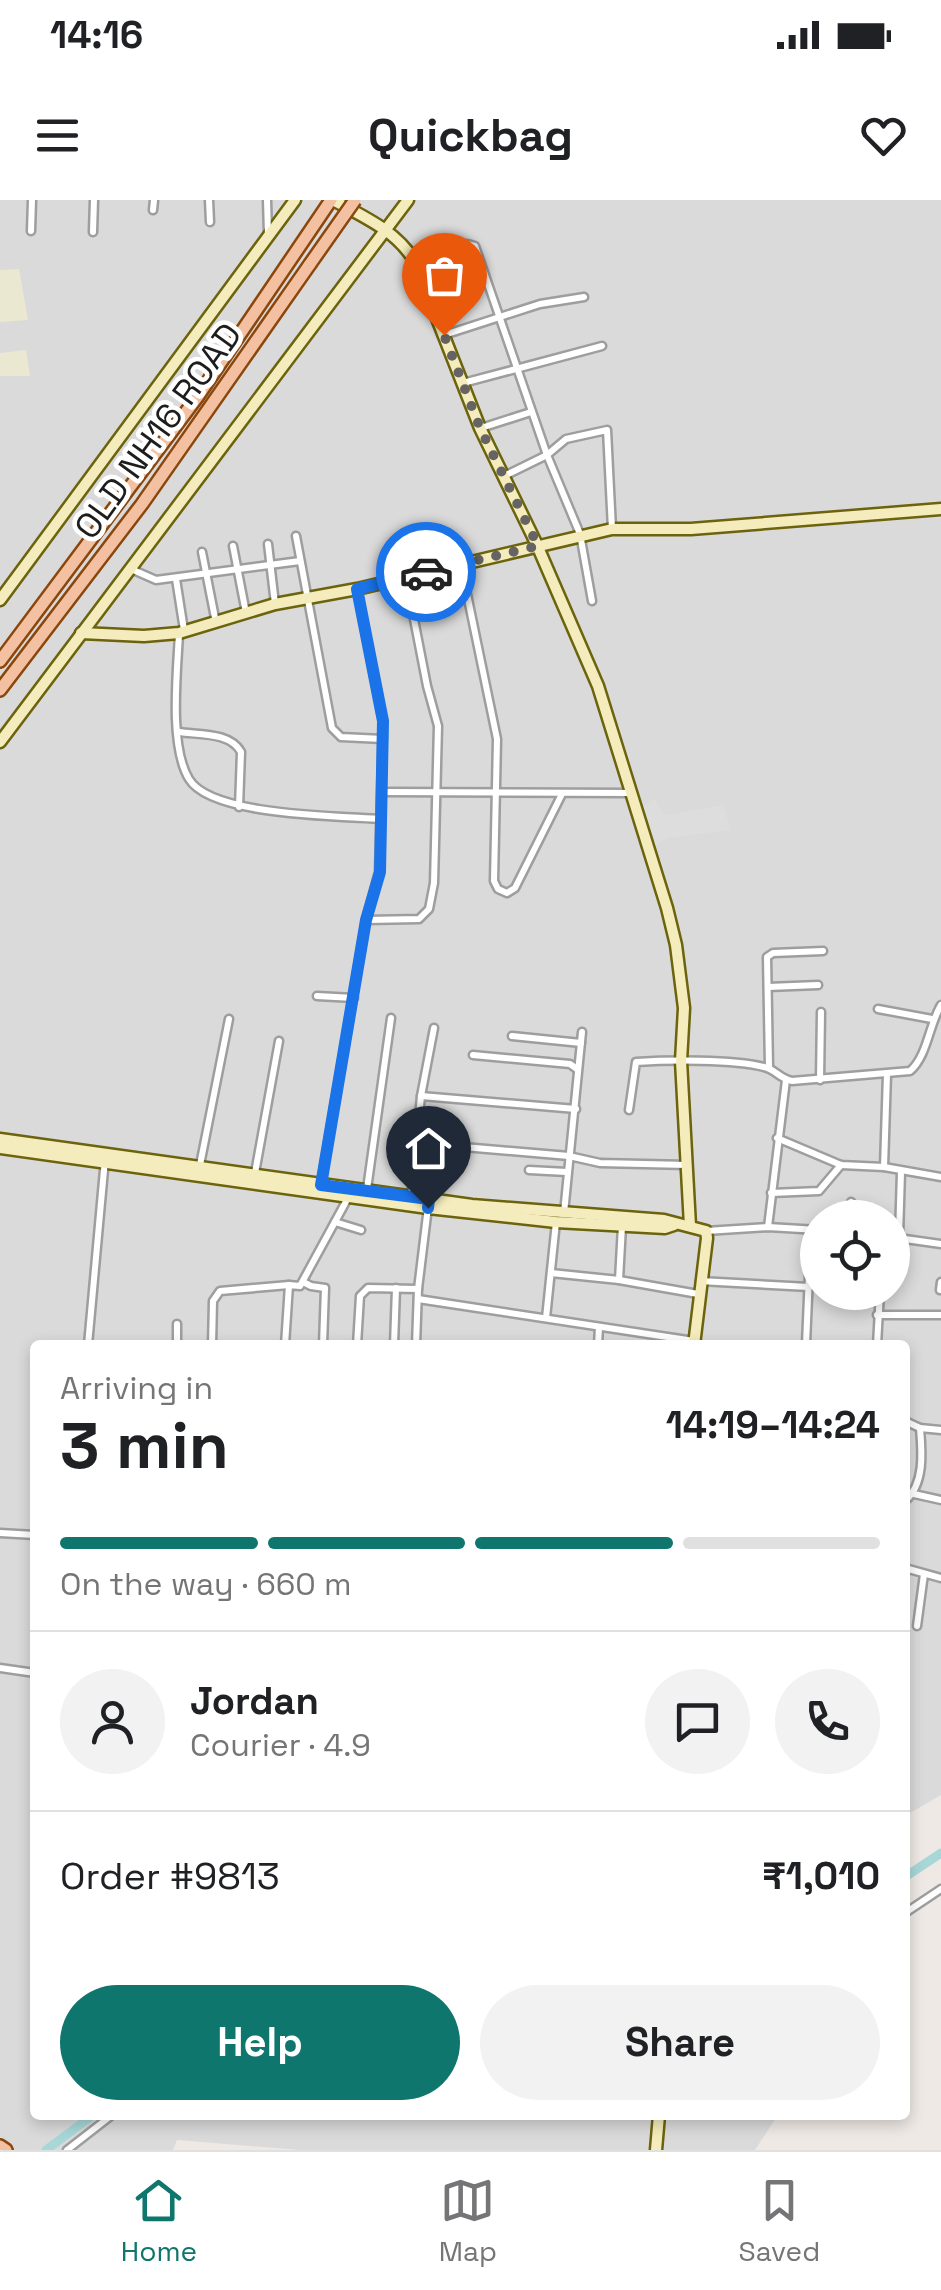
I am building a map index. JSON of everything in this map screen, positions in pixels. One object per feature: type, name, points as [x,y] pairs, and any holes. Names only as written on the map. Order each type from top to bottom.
[{"type":"main road","name":"OLD NH16 ROAD","points":[[0,661],[198,396],[332,200]]},
{"type":"main road","name":"OLD NH16 ROAD","points":[[0,690],[142,504],[355,200]]},
{"type":"street","points":[[31,230],[32,200]]},
{"type":"street","points":[[93,232],[94,200]]},
{"type":"street","points":[[153,210],[154,200]]},
{"type":"street","points":[[209,200],[210,222]]},
{"type":"street","points":[[267,200],[268,237]]},
{"type":"street","points":[[0,600],[295,200]]},
{"type":"street","points":[[332,200],[386,230],[414,260],[480,428],[538,546],[598,686],[676,945],[684,1008],[681,1061],[690,1226]]},
{"type":"street","points":[[0,742],[408,200]]},
{"type":"street","points":[[414,260],[456,244],[470,242],[475,246],[531,412],[580,534],[592,601]]},
{"type":"street","points":[[444,335],[498,316],[584,297]]},
{"type":"street","points":[[461,383],[602,346]]},
{"type":"street","points":[[480,428],[531,412]]},
{"type":"street","points":[[503,476],[547,455],[566,439],[607,430],[612,529]]},
{"type":"street","points":[[82,633],[182,632],[276,604],[357,589],[612,529],[691,529],[941,509]]},
{"type":"street","points":[[296,536],[332,728],[340,737],[383,739]]},
{"type":"street","points":[[268,544],[276,604]]},
{"type":"street","points":[[233,546],[246,614]]},
{"type":"street","points":[[202,552],[216,623]]},
{"type":"street","points":[[130,568],[151,580],[176,579],[300,561]]},
{"type":"street","points":[[461,564],[494,723],[494,881],[498,889],[508,893],[515,888],[562,794]]},
{"type":"street","points":[[366,920],[418,920],[428,908],[434,883],[438,726],[406,577]]},
{"type":"street","points":[[176,579],[182,632],[180,756],[190,782],[239,808],[381,819]]},
{"type":"street","points":[[321,1185],[366,920],[380,872],[383,739],[357,589]]},
{"type":"street","points":[[179,732],[223,738],[238,745],[239,808]]},
{"type":"street","points":[[383,792],[632,793]]},
{"type":"street","points":[[768,1067],[770,954],[823,951]]},
{"type":"street","points":[[768,987],[818,985]]},
{"type":"street","points":[[316,996],[354,998]]},
{"type":"street","points":[[629,1110],[636,1062],[768,1067],[786,1080],[886,1074],[916,1068],[932,1019],[941,1005]]},
{"type":"street","points":[[878,1009],[932,1019]]},
{"type":"street","points":[[820,1080],[822,1012]]},
{"type":"street","points":[[367,1190],[391,1018]]},
{"type":"street","points":[[200,1165],[229,1019]]},
{"type":"street","points":[[411,1197],[421,1096],[434,1028]]},
{"type":"street","points":[[546,1318],[576,1109],[582,1032]]},
{"type":"street","points":[[512,1036],[581,1043]]},
{"type":"street","points":[[254,1173],[279,1041]]},
{"type":"street","points":[[472,1055],[570,1064],[578,1070]]},
{"type":"street","points":[[884,1168],[886,1074]]},
{"type":"street","points":[[768,1227],[786,1080]]},
{"type":"street","points":[[421,1096],[576,1109]]},
{"type":"street","points":[[777,1138],[841,1165],[941,1178]]},
{"type":"street","points":[[0,1139],[349,1196],[622,1226],[690,1226],[706,1232],[768,1227],[800,1229]]},
{"type":"street","points":[[417,1143],[569,1156],[600,1163],[689,1165]]},
{"type":"street","points":[[0,1148],[200,1165],[411,1197],[428,1203]]},
{"type":"street","points":[[88,1340],[105,1158]]},
{"type":"street","points":[[771,1193],[819,1191],[841,1165]]},
{"type":"street","points":[[529,1170],[566,1172]]},
{"type":"street","points":[[900,1200],[901,1172]]},
{"type":"street","points":[[414,1174],[445,1178]]},
{"type":"street","points":[[212,1340],[213,1301],[220,1291],[300,1286],[349,1196]]},
{"type":"street","points":[[416,1340],[428,1203]]},
{"type":"street","points":[[560,1218],[664,1220],[670,1226]]},
{"type":"street","points":[[334,1222],[361,1230]]},
{"type":"street","points":[[619,1280],[622,1226]]},
{"type":"street","points":[[694,1340],[706,1232]]},
{"type":"street","points":[[910,1241],[941,1244]]},
{"type":"street","points":[[551,1273],[698,1294]]},
{"type":"street","points":[[303,1282],[325,1288],[323,1340]]},
{"type":"street","points":[[699,1282],[800,1287]]},
{"type":"street","points":[[940,1290],[941,1282]]},
{"type":"street","points":[[285,1340],[288,1285]]},
{"type":"street","points":[[357,1340],[360,1296],[368,1288],[418,1289]]},
{"type":"street","points":[[394,1340],[396,1288]]},
{"type":"street","points":[[418,1299],[680,1340]]},
{"type":"street","points":[[806,1340],[808,1310]]},
{"type":"street","points":[[876,1340],[878,1310]]},
{"type":"street","points":[[877,1314],[941,1315]]},
{"type":"street","points":[[177,1324],[177,1340]]},
{"type":"street","points":[[599,1340],[600,1327]]},
{"type":"street","points":[[648,1340],[649,1333]]},
{"type":"street","points":[[910,1423],[941,1430]]},
{"type":"street","points":[[910,1498],[922,1458],[920,1428]]},
{"type":"street","points":[[914,1494],[941,1500]]},
{"type":"street","points":[[0,1533],[30,1535]]},
{"type":"street","points":[[910,1570],[941,1578]]},
{"type":"street","points":[[917,1626],[924,1574]]},
{"type":"street","points":[[0,1668],[30,1672]]},
{"type":"street","points":[[910,1910],[941,1889]]},
{"type":"street","points":[[67,2150],[106,2120]]},
{"type":"street","points":[[656,2150],[659,2120]]},
{"type":"shaded area","points":[[0,200],[941,200],[941,1795],[910,1813],[910,1340],[30,1340],[30,2120],[775,2120],[755,2150],[300,2150],[177,2140],[173,2150],[0,2150]]},
{"type":"shaded area","points":[[19,269],[28,320],[0,322],[0,270]]},
{"type":"shaded area","points":[[26,350],[30,376],[0,376],[0,353]]},
{"type":"shaded area","points":[[654,798],[665,815],[723,805],[731,830],[668,838],[655,845],[642,808]]},
{"type":"waterway","points":[[910,1874],[941,1853]]},
{"type":"waterway","points":[[46,2150],[86,2120]]},
{"type":"way so far","points":[[426,572],[538,546],[480,428],[444,335]]},
{"type":"route","points":[[426,572],[357,589],[383,721],[380,872],[366,920],[321,1185],[429,1199],[428,1208]]}]
